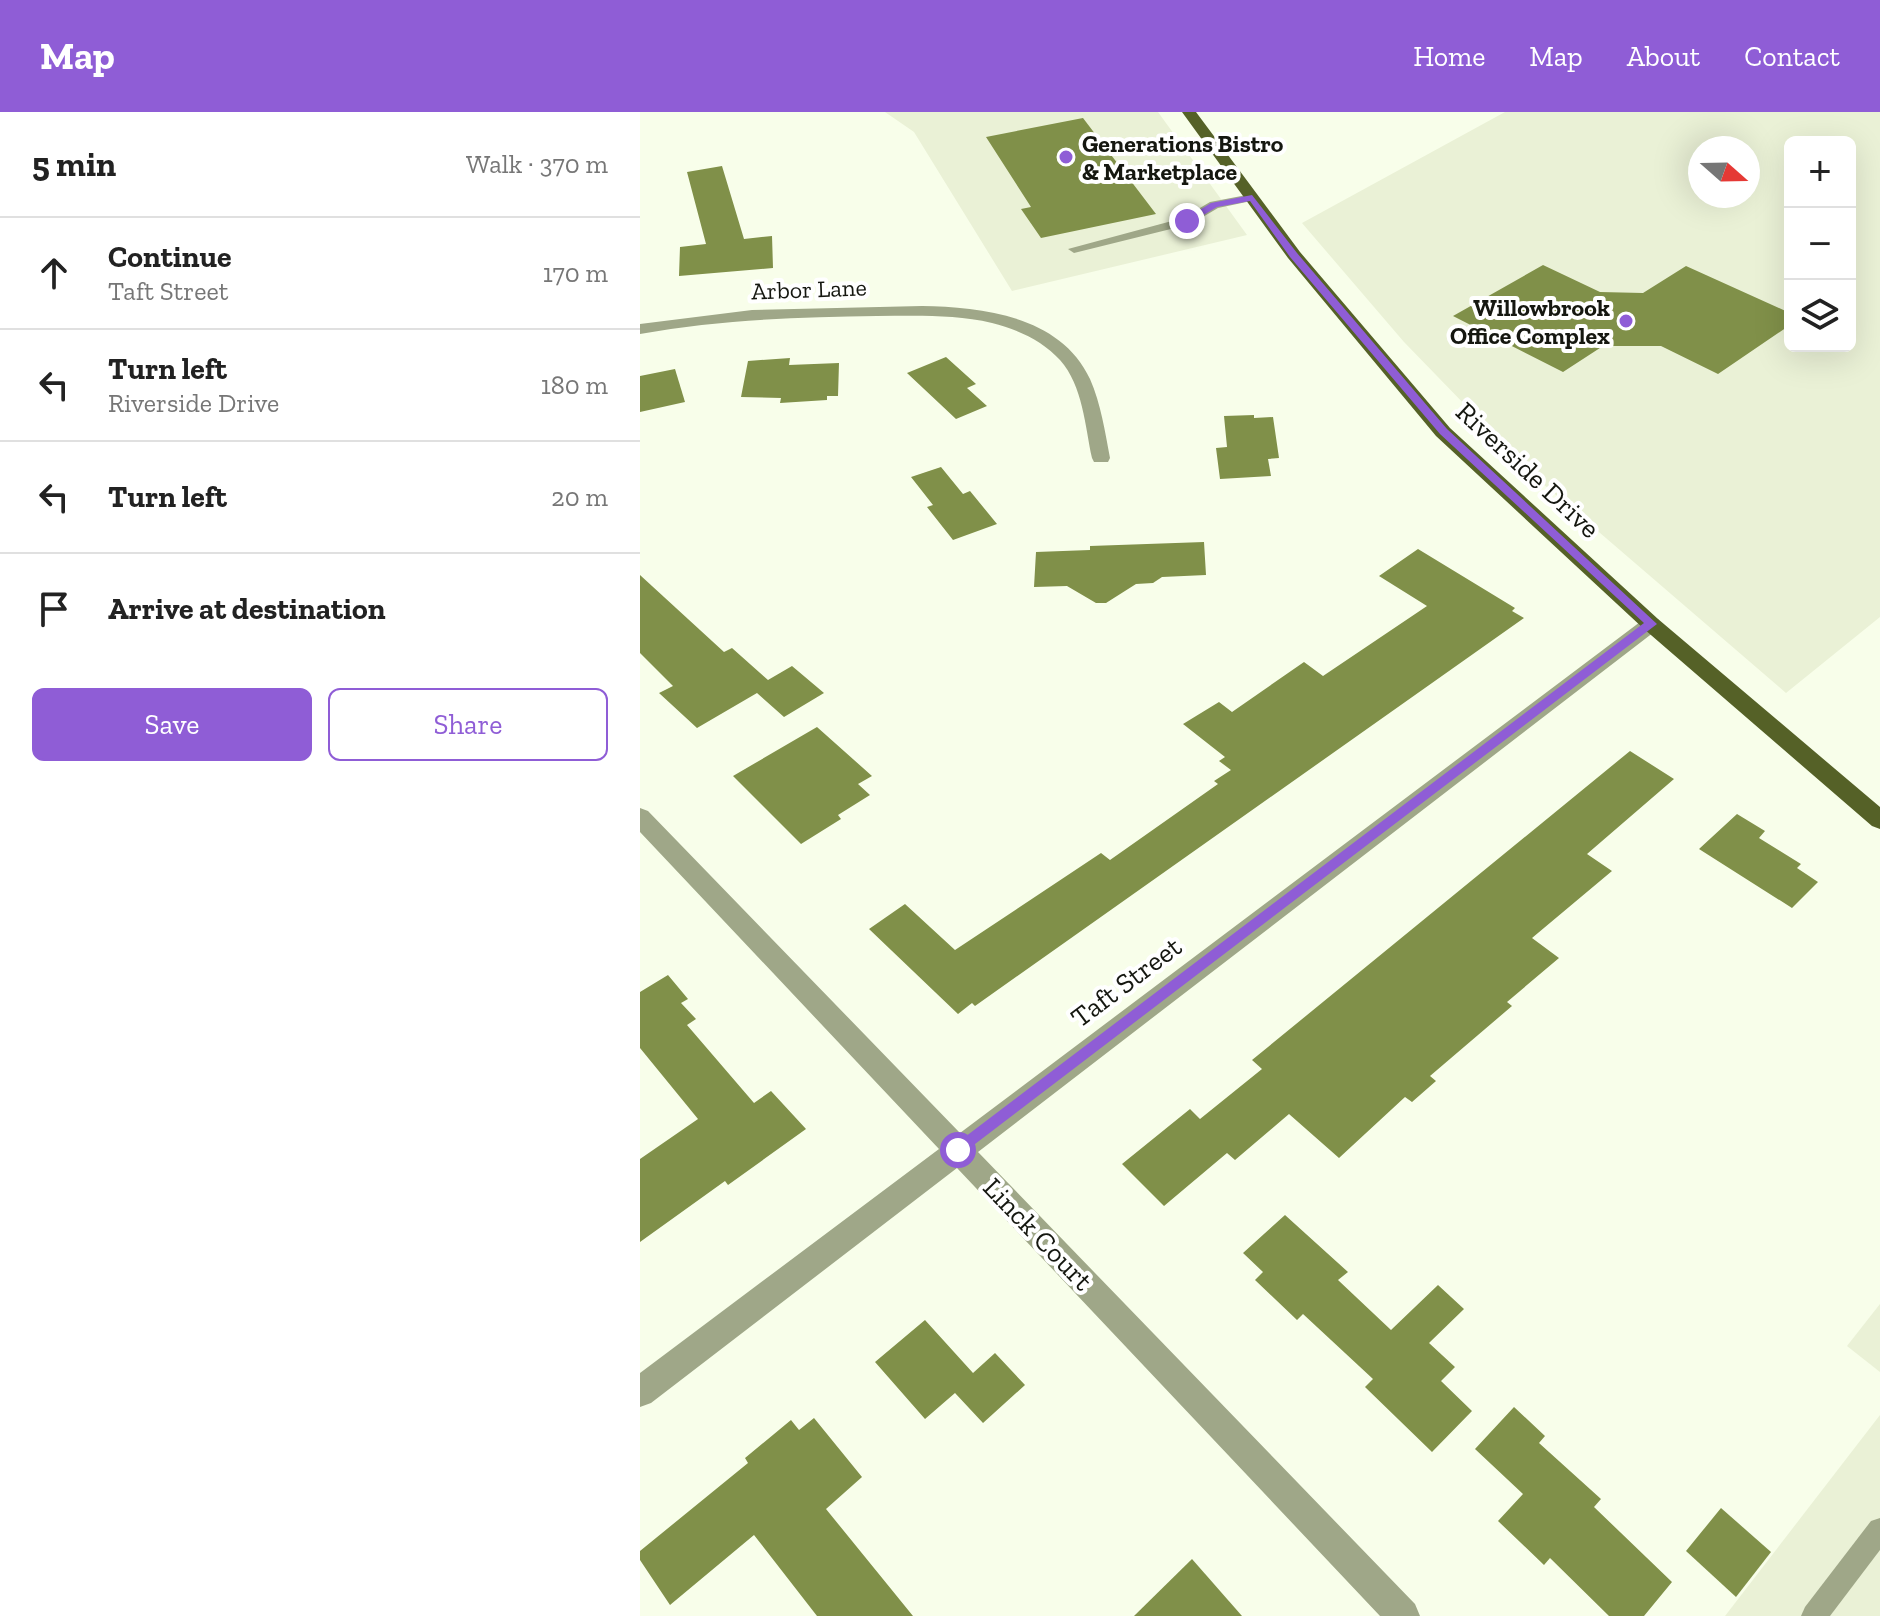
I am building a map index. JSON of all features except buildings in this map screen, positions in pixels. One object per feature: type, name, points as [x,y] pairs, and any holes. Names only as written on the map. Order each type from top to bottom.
[{"type":"main road","name":"Riverside Drive","points":[[1189,112],[1294,255],[1443,432],[1651,624],[1880,820]]},
{"type":"street","name":"Arbor Lane","points":[[640,329],[775,313],[941,311],[980,315],[1034,333],[1068,358],[1081,377],[1101,458]]},
{"type":"street","name":"Taft Street","points":[[640,1392],[1651,624]]},
{"type":"street","name":"Linck Court","points":[[640,817],[1403,1616]]},
{"type":"lane","points":[[1074,249],[1187,221],[1214,205],[1252,198]]},
{"type":"lane","points":[[1814,1616],[1880,1530]]},
{"type":"shaded area","points":[[885,112],[1158,112],[1247,235],[1012,291],[914,132]]},
{"type":"shaded area","points":[[1505,112],[1880,112],[1880,617],[1786,693],[1535,477],[1404,342],[1302,223]]},
{"type":"shaded area","points":[[1880,1304],[1880,1372],[1847,1346]]},
{"type":"shaded area","points":[[1880,1415],[1880,1616],[1725,1616]]},
{"type":"place","name":"Generations Bistro & Marketplace","points":[[1066,157]]},
{"type":"place","name":"Willowbrook Office Complex","points":[[1626,321]]},
{"type":"route","points":[[958,1150],[1651,624],[1443,432],[1294,255],[1252,198],[1214,205],[1187,221]]}]
